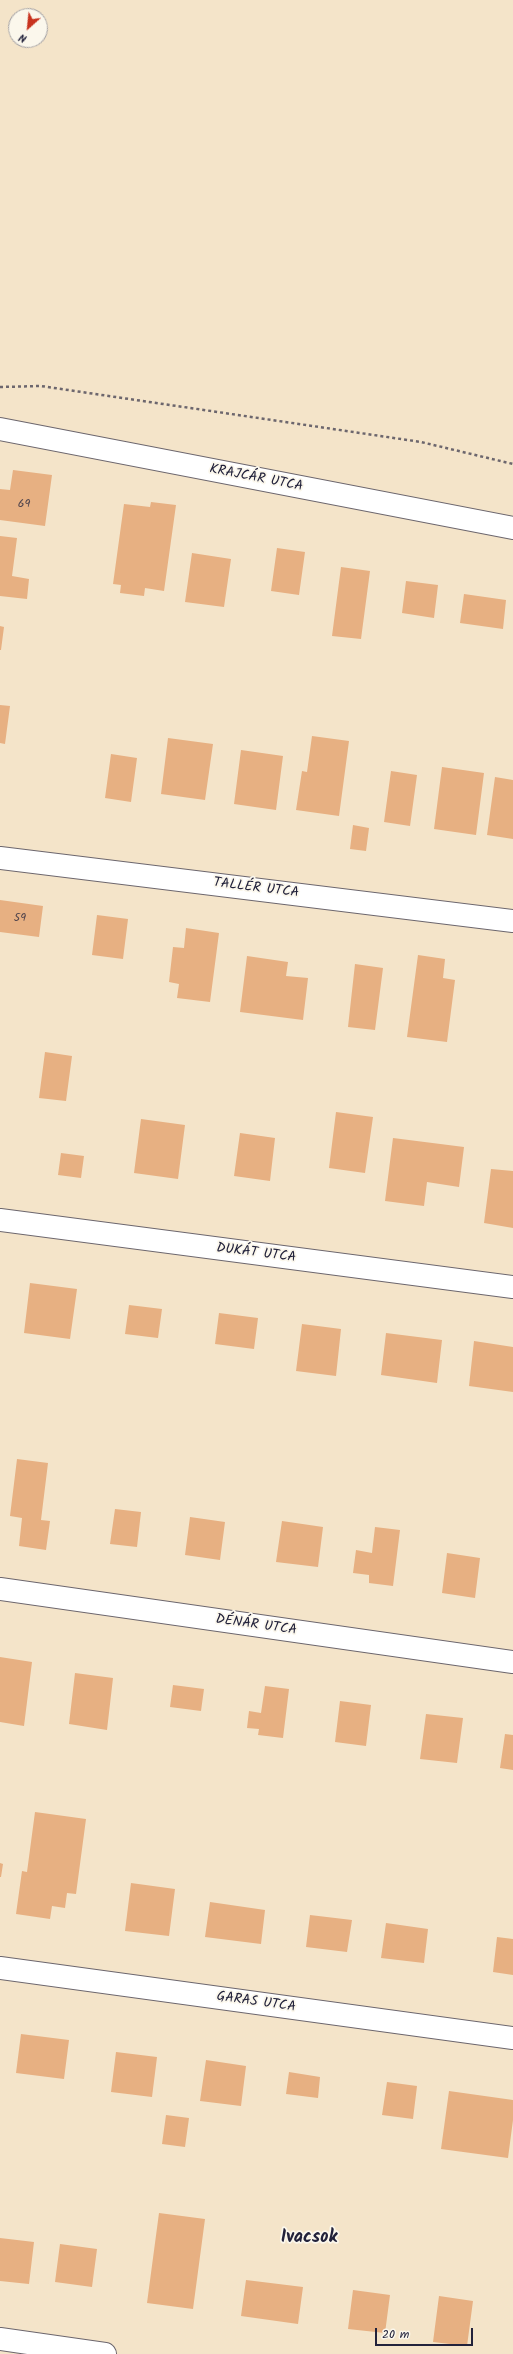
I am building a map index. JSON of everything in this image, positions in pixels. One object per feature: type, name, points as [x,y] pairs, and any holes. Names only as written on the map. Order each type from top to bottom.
[{"type":"street","name":"KRAJCÁR UTCA","points":[[0,429],[513,528]]},
{"type":"street","name":"TALLÉR UTCA","points":[[0,858],[513,921]]},
{"type":"street","name":"DUKÁT UTCA","points":[[0,1220],[513,1288]]},
{"type":"street","name":"DÉNÁR UTCA","points":[[0,1589],[513,1662]]},
{"type":"street","name":"GARAS UTCA","points":[[0,1968],[513,2038]]},
{"type":"street","points":[[0,2339],[105,2354]]},
{"type":"path","points":[[0,387],[41,386],[421,442],[513,464]]},
{"type":"building","points":[[13,470],[52,475],[45,526],[0,520],[0,489],[10,490]]},
{"type":"building","points":[[151,502],[176,505],[164,591],[145,588],[144,596],[120,593],[121,585],[113,584],[124,504],[150,507]]},
{"type":"building","points":[[0,536],[17,538],[12,576],[29,579],[27,599],[0,596]]},
{"type":"building","points":[[277,548],[305,552],[299,595],[271,591]]},
{"type":"building","points":[[192,553],[231,559],[224,607],[185,602]]},
{"type":"building","points":[[341,567],[370,571],[361,639],[332,636]]},
{"type":"building","points":[[406,581],[438,585],[434,618],[402,613]]},
{"type":"building","points":[[464,594],[506,600],[503,629],[460,623]]},
{"type":"building","points":[[0,626],[4,627],[1,650],[0,650]]},
{"type":"building","points":[[0,705],[10,706],[5,744],[0,743]]},
{"type":"building","points":[[312,736],[349,741],[339,816],[296,810],[302,771],[307,772]]},
{"type":"building","points":[[168,738],[213,744],[205,800],[161,794]]},
{"type":"building","points":[[241,750],[283,756],[276,810],[234,804]]},
{"type":"building","points":[[111,754],[137,758],[131,802],[105,798]]},
{"type":"building","points":[[442,767],[484,773],[476,835],[434,829]]},
{"type":"building","points":[[391,771],[417,775],[410,826],[384,822]]},
{"type":"building","points":[[495,777],[513,780],[513,839],[487,835]]},
{"type":"building","points":[[353,825],[369,828],[366,851],[350,849]]},
{"type":"building","points":[[0,900],[43,906],[39,937],[0,932]]},
{"type":"building","points":[[97,915],[128,919],[123,959],[92,955]]},
{"type":"building","points":[[186,928],[219,933],[210,1002],[177,998],[179,984],[169,982],[173,947],[184,948]]},
{"type":"building","points":[[418,955],[445,959],[443,978],[455,980],[447,1042],[407,1037]]},
{"type":"building","points":[[247,956],[288,962],[286,976],[308,978],[303,1020],[240,1012]]},
{"type":"building","points":[[355,964],[383,968],[375,1030],[348,1027]]},
{"type":"building","points":[[45,1052],[72,1056],[66,1101],[39,1098]]},
{"type":"building","points":[[336,1112],[373,1117],[365,1173],[329,1168]]},
{"type":"building","points":[[141,1119],[185,1125],[178,1179],[134,1173]]},
{"type":"building","points":[[240,1133],[275,1138],[270,1181],[234,1176]]},
{"type":"building","points":[[393,1138],[464,1147],[459,1187],[427,1182],[424,1206],[385,1201]]},
{"type":"building","points":[[61,1153],[84,1156],[81,1178],[58,1175]]},
{"type":"building","points":[[491,1169],[513,1171],[513,1228],[484,1223]]},
{"type":"building","points":[[30,1283],[77,1289],[70,1339],[24,1333]]},
{"type":"building","points":[[129,1305],[162,1309],[158,1338],[125,1334]]},
{"type":"building","points":[[219,1313],[258,1318],[254,1349],[215,1344]]},
{"type":"building","points":[[302,1324],[341,1329],[336,1376],[296,1371]]},
{"type":"building","points":[[386,1333],[442,1340],[437,1383],[381,1375]]},
{"type":"building","points":[[474,1341],[513,1347],[513,1392],[469,1386]]},
{"type":"building","points":[[17,1459],[48,1463],[41,1520],[50,1521],[46,1550],[19,1546],[22,1518],[10,1516]]},
{"type":"building","points":[[115,1509],[141,1512],[137,1547],[110,1544]]},
{"type":"building","points":[[190,1517],[225,1522],[220,1560],[185,1555]]},
{"type":"building","points":[[282,1521],[323,1527],[318,1567],[276,1562]]},
{"type":"building","points":[[375,1527],[400,1530],[393,1586],[369,1583],[369,1575],[353,1573],[356,1550],[372,1553]]},
{"type":"building","points":[[447,1553],[480,1558],[475,1598],[442,1593]]},
{"type":"building","points":[[0,1657],[32,1662],[24,1726],[0,1722]]},
{"type":"building","points":[[75,1673],[113,1678],[107,1730],[69,1724]]},
{"type":"building","points":[[173,1685],[204,1689],[201,1711],[170,1707]]},
{"type":"building","points":[[265,1686],[289,1689],[283,1738],[258,1735],[259,1729],[247,1728],[249,1711],[261,1713]]},
{"type":"building","points":[[340,1701],[371,1705],[366,1746],[335,1742]]},
{"type":"building","points":[[426,1714],[463,1718],[457,1763],[420,1759]]},
{"type":"building","points":[[505,1734],[513,1735],[513,1770],[500,1768]]},
{"type":"building","points":[[35,1812],[86,1819],[76,1894],[67,1893],[65,1908],[52,1906],[50,1919],[16,1914],[22,1871],[27,1872]]},
{"type":"building","points":[[0,1863],[3,1864],[1,1877],[0,1877]]},
{"type":"building","points":[[131,1883],[175,1889],[169,1936],[125,1931]]},
{"type":"building","points":[[210,1902],[265,1910],[261,1944],[205,1937]]},
{"type":"building","points":[[310,1915],[352,1920],[347,1952],[306,1947]]},
{"type":"building","points":[[386,1923],[428,1929],[424,1963],[381,1958]]},
{"type":"building","points":[[497,1937],[513,1939],[513,1975],[493,1972]]},
{"type":"building","points":[[21,2034],[69,2040],[64,2079],[16,2073]]},
{"type":"building","points":[[116,2052],[157,2057],[152,2097],[111,2092]]},
{"type":"building","points":[[206,2060],[246,2066],[241,2106],[200,2101]]},
{"type":"building","points":[[289,2072],[320,2077],[318,2098],[286,2094]]},
{"type":"building","points":[[387,2082],[417,2086],[413,2119],[382,2115]]},
{"type":"building","points":[[449,2091],[513,2100],[513,2120],[508,2158],[441,2149]]},
{"type":"building","points":[[166,2115],[189,2118],[185,2147],[162,2144]]},
{"type":"building","points":[[159,2213],[205,2219],[193,2309],[147,2303]]},
{"type":"building","points":[[0,2238],[34,2242],[29,2284],[0,2281]]},
{"type":"building","points":[[60,2244],[97,2249],[92,2287],[55,2282]]},
{"type":"building","points":[[246,2280],[303,2287],[298,2324],[241,2316]]},
{"type":"building","points":[[353,2290],[390,2295],[385,2333],[348,2329]]},
{"type":"building","points":[[439,2296],[473,2301],[467,2346],[433,2342]]},
{"type":"district","name":"Ivacsok","points":[[309,2239]]}]
